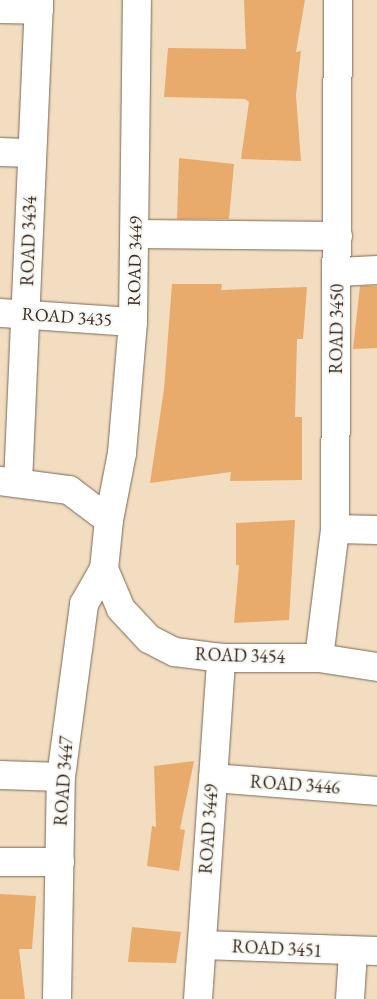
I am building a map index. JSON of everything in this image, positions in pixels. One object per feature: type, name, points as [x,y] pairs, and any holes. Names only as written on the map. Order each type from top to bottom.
[{"type":"street","name":"ROAD 3449","points":[[109,520],[122,453],[134,322],[137,0]]},
{"type":"street","name":"ROAD 3450","points":[[320,658],[335,529],[338,272],[338,0]]},
{"type":"street","points":[[0,9],[39,5]]},
{"type":"street","name":"ROAD 3434","points":[[9,482],[13,313],[32,153],[39,5]]},
{"type":"street","points":[[0,152],[32,153]]},
{"type":"street","points":[[136,234],[338,236]]},
{"type":"street","points":[[338,272],[377,270]]},
{"type":"street","name":"ROAD 3435","points":[[13,313],[134,322]]},
{"type":"street","points":[[9,482],[69,490],[109,520]]},
{"type":"street","name":"ROAD 3454","points":[[109,520],[104,569],[121,609],[149,639],[174,652],[221,658],[320,658],[377,667]]},
{"type":"street","points":[[335,529],[377,530]]},
{"type":"street","name":"ROAD 3447","points":[[57,999],[62,778],[84,604],[104,569]]},
{"type":"street","name":"ROAD 3449","points":[[198,999],[221,658]]},
{"type":"street","points":[[0,775],[62,778]]},
{"type":"street","name":"ROAD 3446","points":[[212,778],[377,791]]},
{"type":"street","points":[[0,862],[60,862]]},
{"type":"street","name":"ROAD 3451","points":[[202,945],[365,952],[350,999]]},
{"type":"building","points":[[244,0],[305,0],[296,52],[301,51],[296,95],[301,161],[241,159],[249,102],[245,99],[164,97],[168,48],[246,49]]},
{"type":"building","points":[[179,158],[234,164],[229,219],[177,219]]},
{"type":"building","points":[[172,284],[222,284],[221,290],[307,287],[303,339],[297,339],[295,417],[302,417],[302,480],[230,481],[231,472],[150,483],[164,389]]},
{"type":"building","points":[[360,286],[377,286],[377,348],[353,349]]},
{"type":"building","points":[[295,520],[289,620],[234,623],[239,565],[236,565],[236,523]]},
{"type":"building","points":[[194,761],[180,829],[185,830],[179,871],[147,866],[152,826],[156,827],[154,766]]},
{"type":"building","points":[[0,894],[36,896],[32,949],[19,949],[25,999],[0,999]]},
{"type":"building","points":[[132,927],[181,932],[176,963],[128,962]]}]
